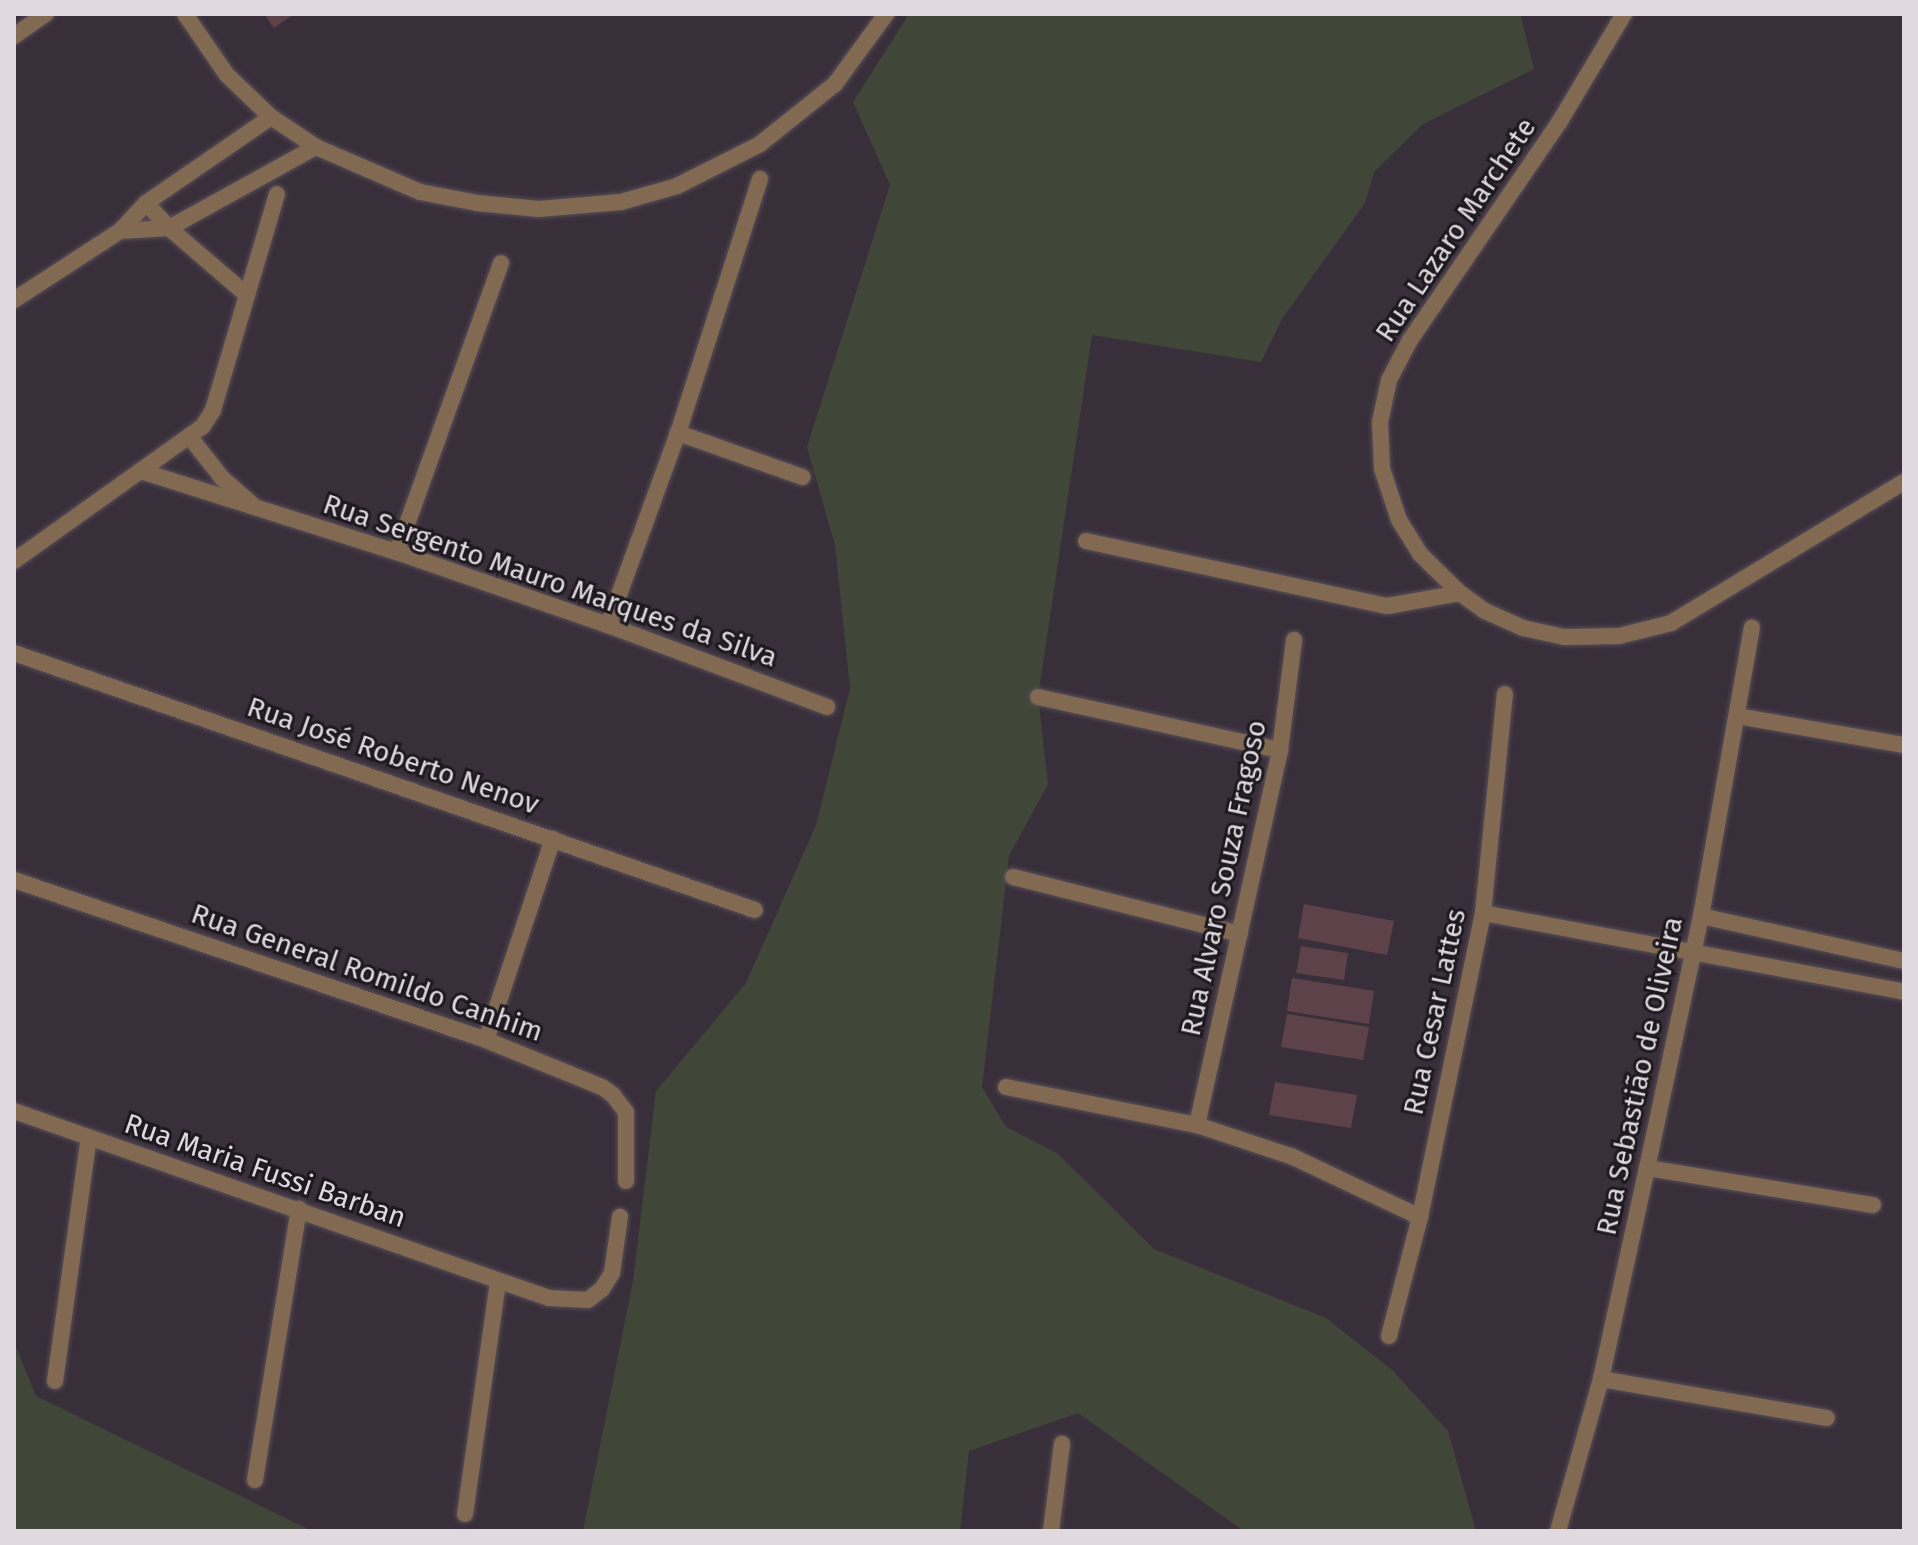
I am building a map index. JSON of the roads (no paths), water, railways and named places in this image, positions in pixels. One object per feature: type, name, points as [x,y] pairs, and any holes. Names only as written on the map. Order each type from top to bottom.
[{"type":"street","points":[[14,36],[46,14]]},
{"type":"street","points":[[185,14],[227,75],[271,117],[316,147],[420,192],[477,203],[539,209],[621,202],[677,186],[760,144],[835,84],[886,14]]},
{"type":"street","name":"Rua Lazaro Marchete","points":[[1624,14],[1560,121],[1410,340],[1389,380],[1380,422],[1382,469],[1399,520],[1420,554],[1460,593],[1485,611],[1523,628],[1564,637],[1619,636],[1671,623],[1904,482]]},
{"type":"street","points":[[14,300],[120,231],[146,203],[271,117]]},
{"type":"street","points":[[120,231],[169,228],[316,147]]},
{"type":"street","points":[[608,625],[678,433],[760,179]]},
{"type":"street","points":[[14,561],[203,426],[213,410],[277,194]]},
{"type":"street","points":[[146,203],[169,228],[247,295]]},
{"type":"street","points":[[397,552],[501,263]]},
{"type":"street","points":[[678,433],[802,477]]},
{"type":"street","name":"Rua Sergento Mauro Marques da Silva","points":[[189,436],[222,478],[254,506]]},
{"type":"street","name":"Rua Sergento Mauro Marques da Silva","points":[[141,471],[397,552],[608,625],[827,707]]},
{"type":"street","points":[[1086,541],[1387,606],[1460,593]]},
{"type":"street","name":"Rua Sebastião de Oliveira","points":[[1558,1531],[1601,1379],[1693,954],[1752,627]]},
{"type":"street","name":"Rua Alvaro Souza Fragoso","points":[[1197,1125],[1280,750],[1294,640]]},
{"type":"street","name":"Rua José Roberto Nenov","points":[[14,653],[755,910]]},
{"type":"street","name":"Rua Cesar Lattes","points":[[1389,1336],[1420,1217],[1483,913],[1505,694]]},
{"type":"street","points":[[1038,697],[1280,750]]},
{"type":"street","points":[[1737,716],[1904,745]]},
{"type":"street","points":[[486,1040],[553,839]]},
{"type":"street","points":[[1013,877],[1240,934]]},
{"type":"street","name":"Rua General Romildo Canhim","points":[[14,880],[486,1040],[572,1073],[613,1095],[626,1112],[626,1181]]},
{"type":"street","points":[[1483,913],[1904,992]]},
{"type":"street","points":[[1701,916],[1904,961]]},
{"type":"street","points":[[1006,1087],[1197,1125],[1293,1157],[1420,1217]]},
{"type":"street","name":"Rua Maria Fussi Barban","points":[[14,1111],[299,1209],[498,1282]]},
{"type":"street","points":[[55,1381],[89,1137]]},
{"type":"street","points":[[1647,1168],[1873,1205]]},
{"type":"street","points":[[255,1480],[299,1209]]},
{"type":"street","points":[[465,1514],[498,1282],[549,1298],[588,1300],[602,1289],[612,1273],[620,1217]]},
{"type":"street","points":[[1601,1379],[1827,1418]]},
{"type":"street","points":[[1051,1531],[1062,1444]]}]
